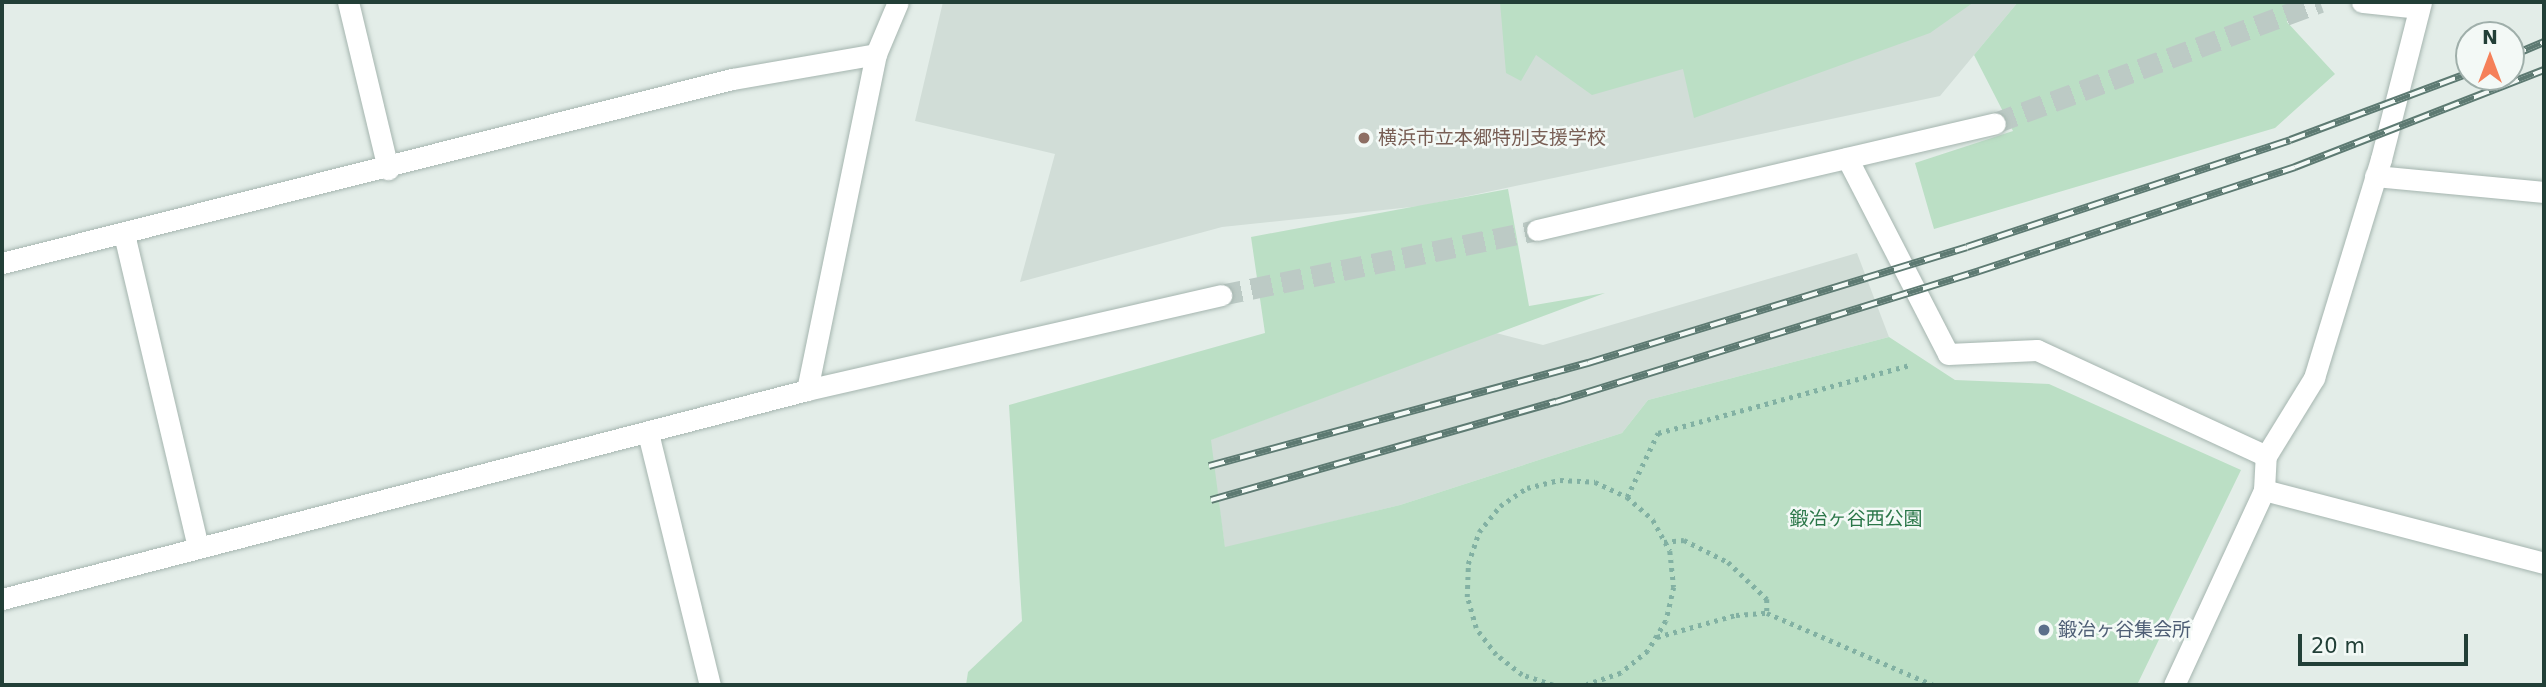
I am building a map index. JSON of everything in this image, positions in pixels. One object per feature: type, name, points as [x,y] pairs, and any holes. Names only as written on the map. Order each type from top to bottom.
[{"type":"street","points":[[348,2],[388,169]]},
{"type":"street","points":[[807,390],[876,54],[898,2]]},
{"type":"street","points":[[2174,685],[2264,490],[2266,456],[2314,378],[2375,176],[2420,5],[2362,2]]},
{"type":"street","points":[[2,263],[388,169],[732,79],[876,54]]},
{"type":"street","points":[[1537,230],[1995,123]]},
{"type":"street","points":[[1847,158],[1948,354],[2037,350],[2266,456]]},
{"type":"street","points":[[2375,176],[2544,192]]},
{"type":"street","points":[[124,234],[198,546]]},
{"type":"street","points":[[2,599],[807,390],[1221,295]]},
{"type":"street","points":[[648,433],[710,685]]},
{"type":"street","points":[[2264,490],[2544,563]]},
{"type":"path","points":[[1627,497],[1658,433],[1948,354]]},
{"type":"path","points":[[1553,685],[1522,675],[1496,655],[1476,628],[1467,597],[1468,575],[1479,533],[1500,506],[1518,494],[1560,480],[1595,482],[1627,497],[1653,520],[1664,542],[1674,587],[1667,621],[1648,651],[1621,673],[1587,685]]},
{"type":"path","points":[[1664,542],[1684,540],[1728,562],[1767,600],[1767,613]]},
{"type":"path","points":[[1656,637],[1736,615],[1767,613],[1933,685]]},
{"type":"shaded area","name":"横浜市立本郷特別支援学校","points":[[943,2],[2018,2],[1940,96],[1421,206],[1222,227],[1020,282],[1055,154],[915,121]]},
{"type":"shaded area","points":[[1857,253],[1889,337],[1648,400],[1622,433],[1400,505],[1225,548],[1210,440],[1496,333],[1543,345]]},
{"type":"green space","points":[[1500,2],[1974,2],[1930,33],[1694,118],[1683,69],[1592,95],[1536,55],[1521,81],[1506,73]]},
{"type":"green space","points":[[2018,2],[2290,2],[2287,22],[2335,74],[2275,128],[1934,229],[1915,163],[2013,131],[1974,55]]},
{"type":"green space","name":"鍛冶ヶ谷西公園","points":[[1508,189],[1529,306],[1605,293],[1211,440],[1225,547],[1400,505],[1622,433],[1648,400],[1889,337],[1955,380],[2049,384],[2241,470],[2137,685],[966,685],[968,672],[1022,621],[1009,405],[1265,333],[1251,237]]},
{"type":"tunnel","points":[[1995,123],[2320,2]]},
{"type":"tunnel","points":[[1221,295],[1537,230]]},
{"type":"railway","points":[[2525,50],[2544,42]]},
{"type":"railway","points":[[1211,500],[1556,402],[1979,271],[2295,167],[2544,70]]},
{"type":"railway","points":[[1209,466],[1588,363],[1967,247],[2290,140],[2455,78]]},
{"type":"place","name":"横浜市立本郷特別支援学校","points":[[1364,138]]},
{"type":"place","name":"鍛冶ヶ谷集会所","points":[[2044,630]]}]
